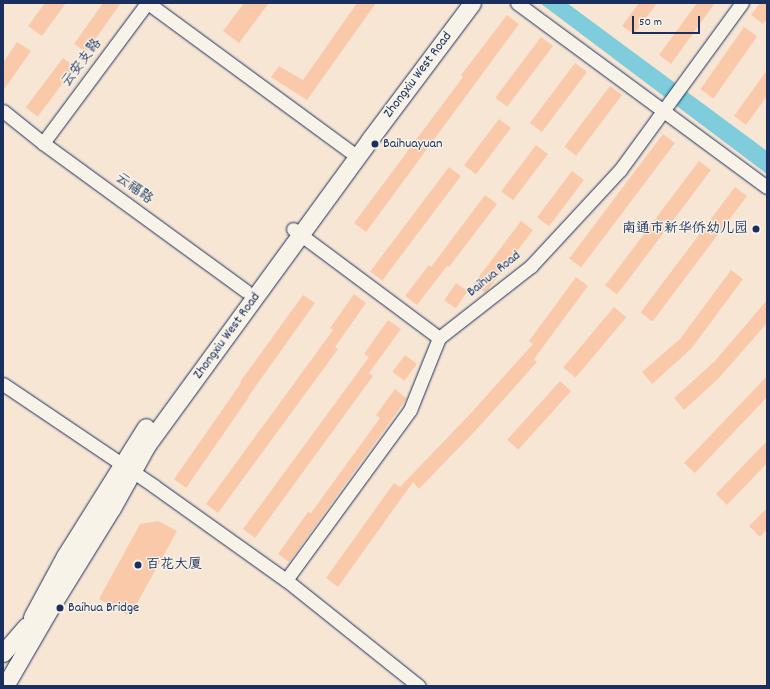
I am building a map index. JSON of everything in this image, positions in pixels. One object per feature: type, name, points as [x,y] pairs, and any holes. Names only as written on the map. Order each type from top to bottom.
[{"type":"main road","name":"Zhongxiu West Road","points":[[5,686],[65,556],[127,468],[147,445],[297,232],[354,154],[458,3]]},
{"type":"main road","name":"Zhongxiu West Road","points":[[354,154],[472,3]]},
{"type":"main road","name":"Zhongxiu West Road","points":[[127,468],[138,439],[246,292],[297,232]]},
{"type":"main road","name":"Zhongxiu West Road","points":[[3,667],[31,630]]},
{"type":"main road","points":[[3,653],[31,630]]},
{"type":"main road","points":[[17,686],[31,630]]},
{"type":"street","name":"云安支路","points":[[43,143],[148,3]]},
{"type":"street","points":[[148,3],[354,154]]},
{"type":"street","points":[[517,3],[665,108],[767,187]]},
{"type":"street","name":"Baihua Road","points":[[439,338],[531,266],[620,170],[742,3]]},
{"type":"street","name":"云福路","points":[[3,111],[43,143],[246,292]]},
{"type":"street","points":[[286,580],[410,410],[439,338],[297,232]]},
{"type":"street","points":[[3,384],[127,468],[286,580],[419,686]]},
{"type":"water","points":[[540,3],[567,3],[767,151],[767,174]]},
{"type":"building","points":[[45,3],[66,3],[42,36],[28,26]]},
{"type":"building","points":[[103,3],[121,3],[86,52],[74,44]]},
{"type":"building","points":[[244,3],[269,3],[239,43],[223,31]]},
{"type":"building","points":[[357,3],[376,3],[307,100],[271,77],[279,66],[303,80]]},
{"type":"building","points":[[639,3],[657,3],[634,34],[622,26]]},
{"type":"building","points":[[697,3],[715,3],[671,64],[659,55]]},
{"type":"building","points":[[760,3],[767,3],[767,19],[763,24],[751,15]]},
{"type":"building","points":[[507,15],[519,24],[366,232],[354,223],[463,77],[461,75]]},
{"type":"building","points":[[744,27],[757,36],[714,98],[700,89]]},
{"type":"building","points":[[541,37],[553,46],[507,107],[495,98]]},
{"type":"building","points":[[17,42],[31,51],[3,91],[3,63]]},
{"type":"building","points":[[63,58],[75,67],[38,117],[26,108]]},
{"type":"building","points":[[575,63],[587,72],[542,132],[530,123]]},
{"type":"building","points":[[767,70],[767,96],[746,125],[734,116]]},
{"type":"building","points":[[610,86],[622,95],[576,156],[564,147]]},
{"type":"building","points":[[499,119],[511,128],[476,174],[464,165]]},
{"type":"building","points":[[663,134],[675,143],[581,268],[569,259]]},
{"type":"building","points":[[536,145],[548,154],[513,200],[501,191]]},
{"type":"building","points":[[699,161],[711,170],[617,295],[605,286]]},
{"type":"building","points":[[449,167],[461,176],[382,281],[370,272]]},
{"type":"building","points":[[572,171],[584,180],[549,226],[537,217]]},
{"type":"building","points":[[735,187],[747,196],[652,321],[641,312]]},
{"type":"building","points":[[485,195],[497,204],[449,267],[447,266],[417,305],[405,296],[429,265],[431,267]]},
{"type":"building","points":[[521,221],[533,230],[485,293],[473,284]]},
{"type":"building","points":[[731,270],[743,279],[691,349],[652,384],[642,372],[680,339]]},
{"type":"building","points":[[576,277],[588,286],[534,359],[537,362],[477,429],[419,489],[413,482],[338,587],[326,578],[394,483],[400,487],[471,413],[533,344],[529,341]]},
{"type":"building","points":[[456,283],[468,291],[456,308],[444,300]]},
{"type":"building","points":[[354,294],[366,303],[335,347],[338,349],[218,513],[206,504],[333,330],[330,328]]},
{"type":"building","points":[[303,295],[315,303],[186,488],[174,479],[241,383],[240,382]]},
{"type":"building","points":[[767,300],[767,323],[718,379],[684,410],[674,398],[714,362]]},
{"type":"building","points":[[614,307],[626,317],[575,378],[563,368]]},
{"type":"building","points":[[388,320],[401,329],[369,373],[373,376],[255,538],[243,529],[369,357],[364,354]]},
{"type":"building","points":[[405,355],[417,364],[404,381],[392,372]]},
{"type":"building","points":[[767,376],[767,397],[695,473],[684,463]]},
{"type":"building","points":[[560,381],[571,391],[518,450],[507,440]]},
{"type":"building","points":[[395,389],[406,398],[405,401],[289,562],[278,554],[308,512],[311,513],[380,418],[376,415]]},
{"type":"building","points":[[767,441],[767,463],[727,505],[716,494]]},
{"type":"building","points":[[767,508],[767,529],[760,537],[749,526]]},
{"type":"building","name":"百花大厦","points":[[158,521],[177,531],[130,616],[99,599],[140,524]]},
{"type":"place","name":"Baihuayuan","points":[[375,144]]},
{"type":"place","name":"南通市新华侨幼儿园","points":[[756,229]]},
{"type":"place","name":"百花大厦","points":[[138,565]]},
{"type":"place","name":"Baihua Bridge","points":[[60,608]]}]
